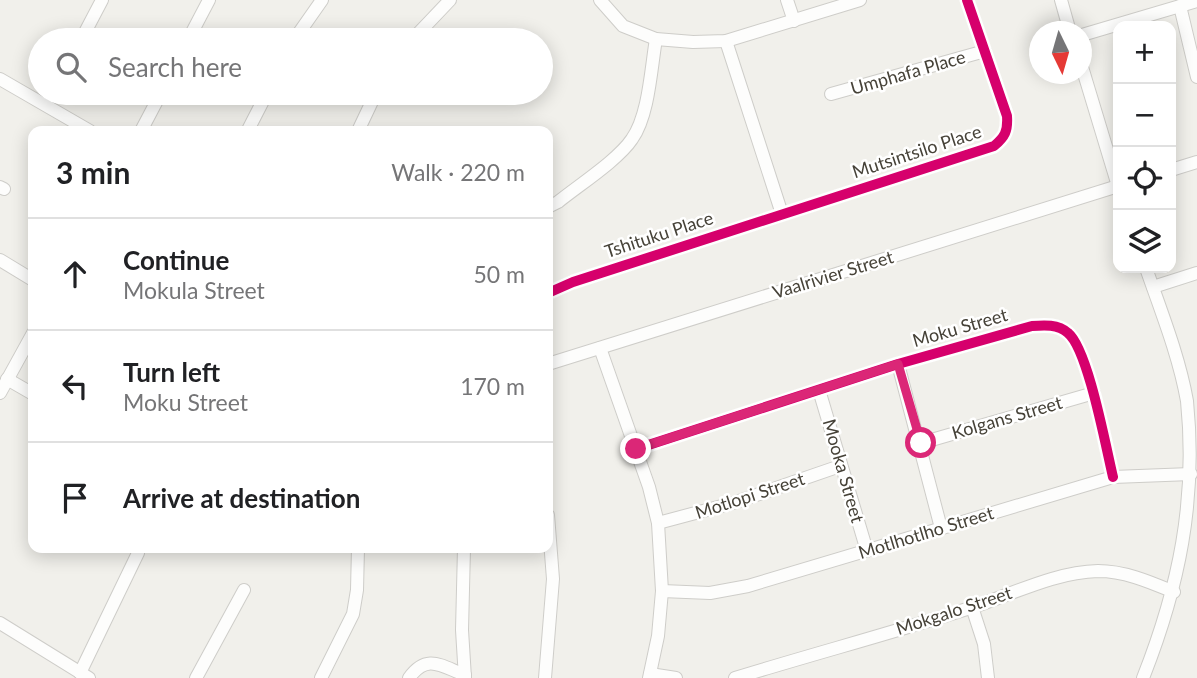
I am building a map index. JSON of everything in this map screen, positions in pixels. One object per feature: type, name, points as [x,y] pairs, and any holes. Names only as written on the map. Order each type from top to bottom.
[{"type":"street","points":[[87,28],[102,0]]},
{"type":"street","points":[[194,28],[209,0]]},
{"type":"street","points":[[303,28],[322,0]]},
{"type":"street","points":[[423,28],[450,0]]},
{"type":"street","points":[[600,0],[623,26],[656,39],[693,42],[726,41],[860,0]]},
{"type":"street","points":[[787,0],[794,20]]},
{"type":"street","name":"Mutsintsilo Place","points":[[782,214],[983,150],[1000,141],[1008,128],[1007,116],[967,0]]},
{"type":"street","points":[[1061,0],[1067,21]]},
{"type":"street","points":[[1092,32],[1197,1]]},
{"type":"street","points":[[1180,6],[1197,77]]},
{"type":"street","points":[[553,203],[612,158],[632,139],[642,119],[656,39]]},
{"type":"street","points":[[726,41],[782,214]]},
{"type":"street","name":"Umphafa Place","points":[[831,94],[985,51]]},
{"type":"street","points":[[0,79],[28,95]]},
{"type":"street","points":[[1087,84],[1113,169]]},
{"type":"street","points":[[144,126],[155,105]]},
{"type":"street","points":[[250,126],[261,105]]},
{"type":"street","points":[[360,126],[370,105]]},
{"type":"street","points":[[47,106],[81,126]]},
{"type":"street","points":[[1176,168],[1197,162]]},
{"type":"street","name":"Vaalrivier Street","points":[[553,362],[1113,188]]},
{"type":"street","name":"Tshituku Place","points":[[553,291],[782,214]]},
{"type":"street","points":[[0,260],[28,276]]},
{"type":"street","points":[[1143,678],[1174,592],[1188,534],[1191,474],[1191,430],[1186,399],[1148,273]]},
{"type":"street","points":[[1153,287],[1197,273]]},
{"type":"street","name":"Moku Street","points":[[636,449],[898,364],[1032,326],[1054,326],[1066,330],[1076,341],[1094,393],[1113,477]]},
{"type":"street","points":[[0,393],[28,342]]},
{"type":"street","points":[[600,348],[636,449],[658,523],[662,591],[658,636],[650,676],[676,678]]},
{"type":"street","points":[[898,364],[921,443],[941,528]]},
{"type":"street","points":[[7,379],[28,391]]},
{"type":"street","name":"Mooka Street","points":[[819,390],[867,551]]},
{"type":"street","name":"Kolgans Street","points":[[921,443],[1094,393]]},
{"type":"street","name":"Motlopi Street","points":[[658,523],[733,503],[840,466]]},
{"type":"street","name":"Motlhotlho Street","points":[[662,591],[710,593],[737,589],[1113,477],[1191,474]]},
{"type":"street","points":[[0,623],[85,675],[138,553]]},
{"type":"street","points":[[321,678],[353,614],[358,553]]},
{"type":"street","points":[[409,678],[419,665],[430,662],[465,676],[462,629],[464,553]]},
{"type":"street","points":[[545,678],[551,622],[551,553]]},
{"type":"street","name":"Mokgalo Street","points":[[735,678],[972,607],[1043,582],[1097,571],[1138,578],[1174,592]]},
{"type":"street","points":[[196,678],[244,590]]},
{"type":"street","points":[[972,607],[984,644],[988,678]]},
{"type":"cycle path","points":[[553,291],[573,282],[994,146],[1005,133],[1007,116],[967,0]]},
{"type":"cycle path","points":[[636,449],[898,364],[1032,326],[1046,325],[1068,333],[1082,358],[1113,477]]},
{"type":"route","points":[[636,449],[898,364],[921,443]]}]
